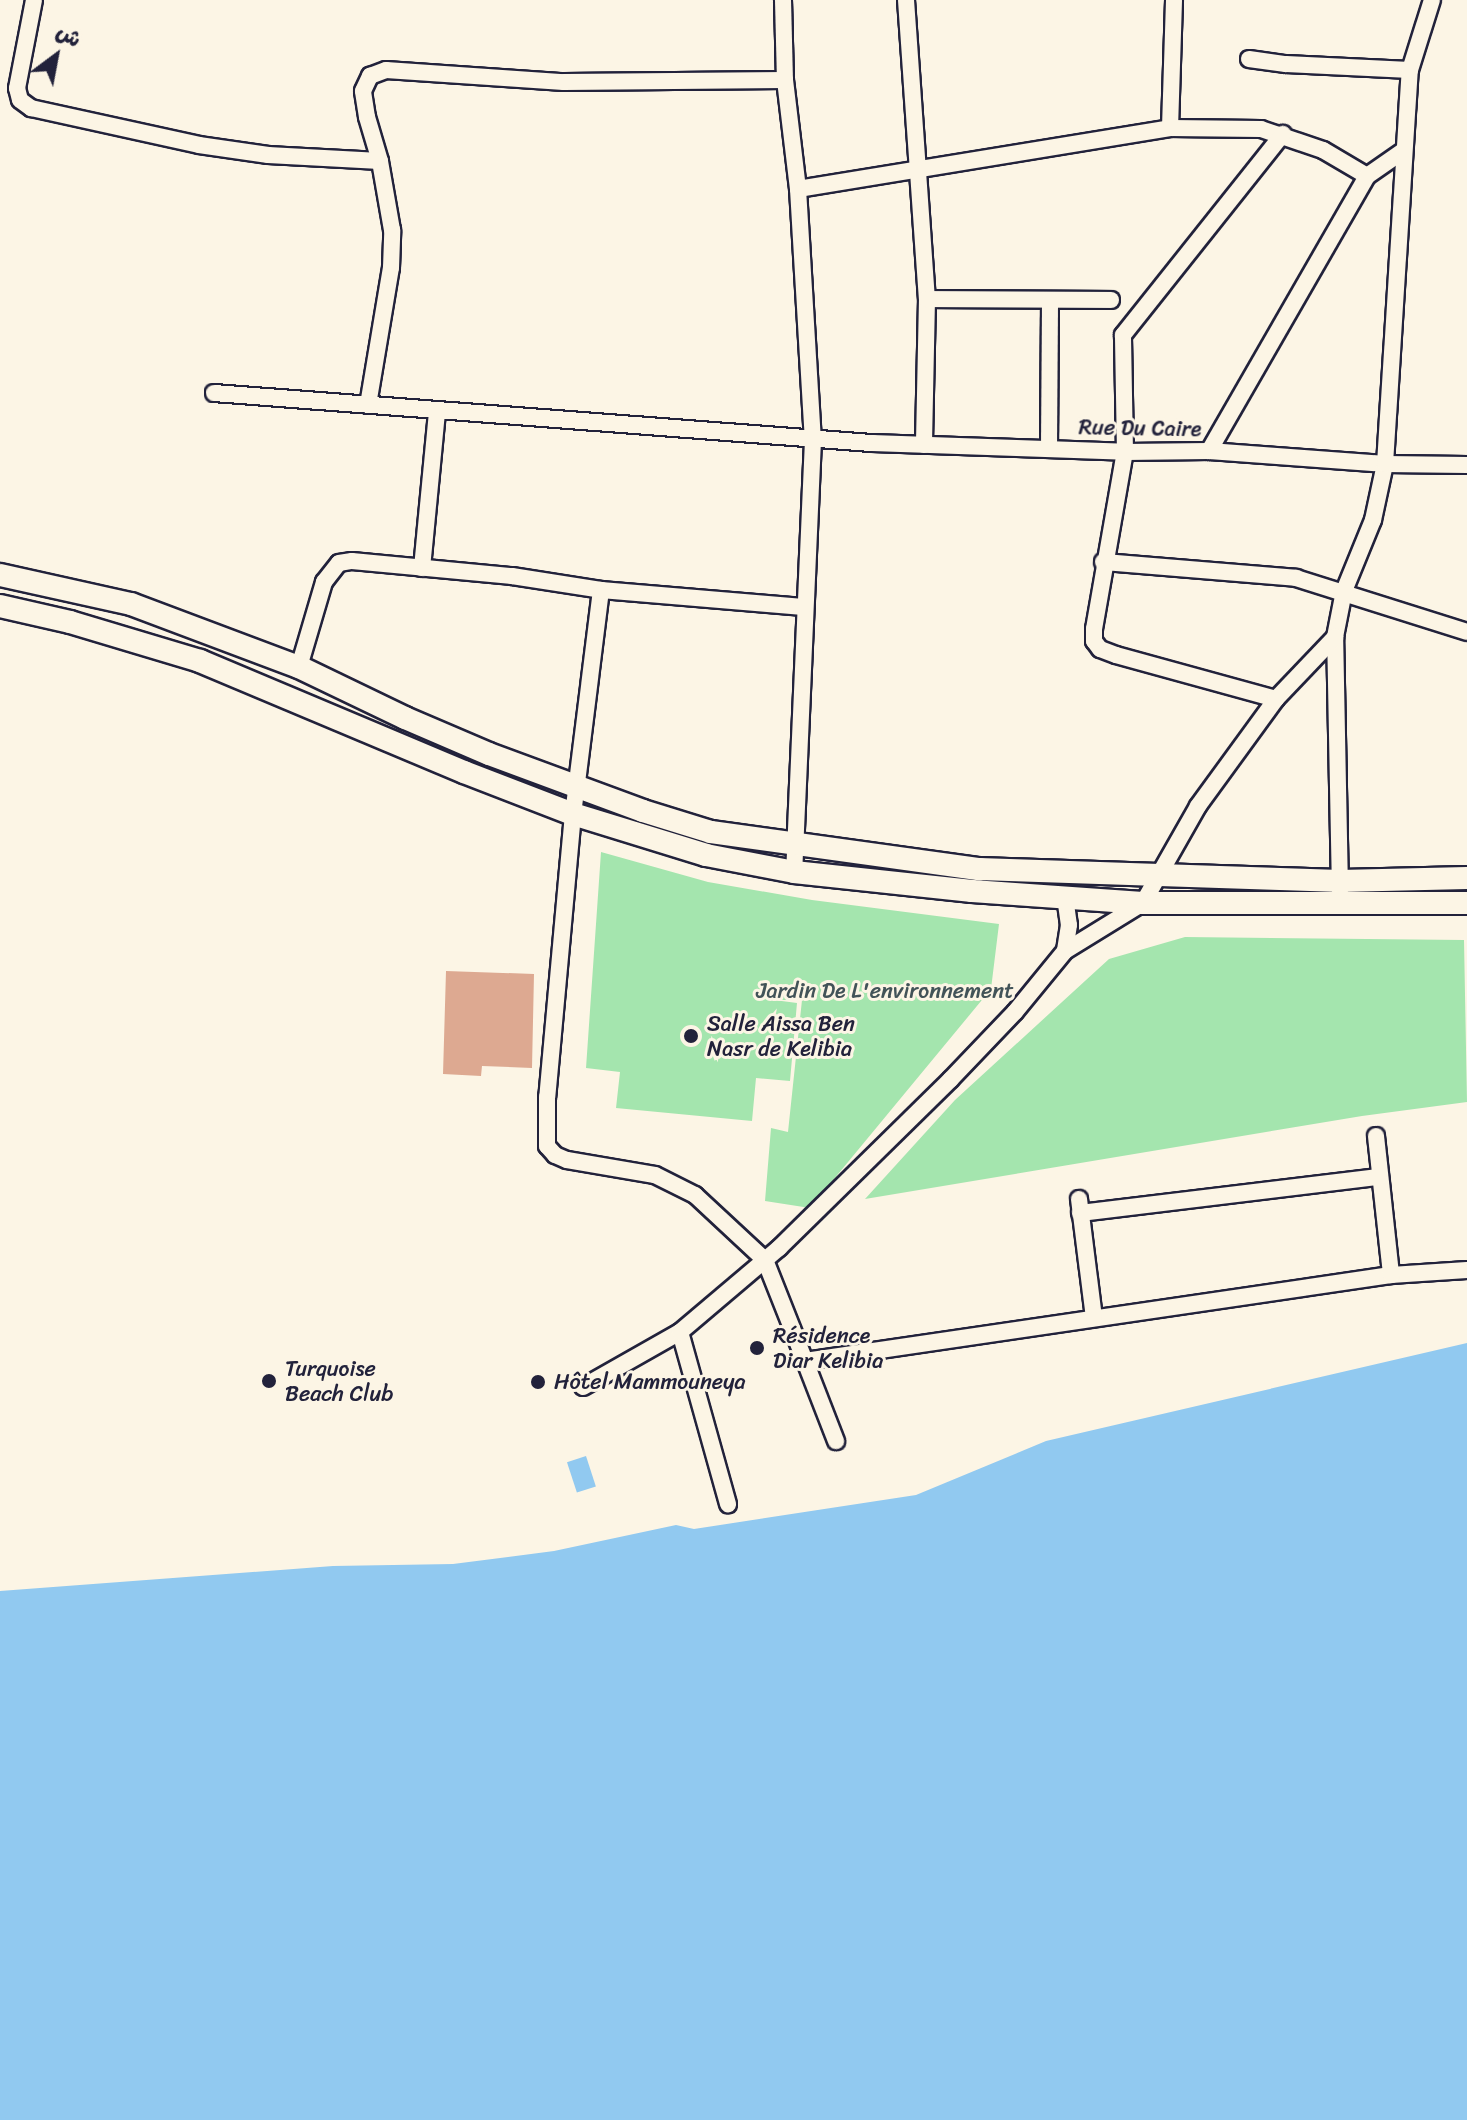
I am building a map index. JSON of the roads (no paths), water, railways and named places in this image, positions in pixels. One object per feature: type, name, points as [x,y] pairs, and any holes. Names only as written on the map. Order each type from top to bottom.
[{"type":"main road","points":[[0,575],[131,604],[299,667],[405,718],[576,787],[711,832],[979,869],[1340,881],[1467,878]]},
{"type":"main road","points":[[0,606],[70,622],[200,661],[464,772],[573,814],[706,855],[794,872],[972,891],[1143,903],[1467,903]]},
{"type":"street","points":[[34,0],[17,88],[20,100],[31,108],[184,142],[268,155],[380,161]]},
{"type":"street","points":[[783,0],[785,80],[798,189],[813,440],[803,607],[794,872]]},
{"type":"street","points":[[906,0],[927,299],[924,445]]},
{"type":"street","points":[[1170,128],[1174,0]]},
{"type":"street","points":[[1341,905],[1335,637],[1344,591],[1373,520],[1385,464],[1410,70],[1432,0]]},
{"type":"street","points":[[1249,59],[1286,64],[1410,70]]},
{"type":"street","points":[[368,405],[391,268],[392,230],[363,91],[370,76],[386,70],[564,82],[785,80]]},
{"type":"street","points":[[798,189],[1170,128],[1239,127],[1283,134],[1323,150],[1367,176]]},
{"type":"street","points":[[1276,699],[1100,649],[1094,641],[1094,629],[1103,562],[1125,452],[1123,335],[1283,134]]},
{"type":"street","points":[[1209,451],[1367,176],[1403,151]]},
{"type":"street","points":[[927,299],[1111,300]]},
{"type":"street","points":[[1049,448],[1050,300]]},
{"type":"street","name":"Rue Du Caire","points":[[214,393],[813,440],[1125,452],[1209,451],[1385,464],[1467,465]]},
{"type":"street","points":[[422,568],[437,411]]},
{"type":"street","points":[[299,667],[324,582],[339,563],[352,561],[512,576],[601,590],[803,607]]},
{"type":"street","points":[[1103,562],[1296,578],[1467,632]]},
{"type":"street","points":[[601,590],[573,814],[547,1097],[547,1146],[555,1155],[567,1160],[655,1175],[677,1183],[695,1195],[765,1260],[836,1441]]},
{"type":"street","points":[[583,1387],[680,1332],[765,1260],[950,1080],[1015,1012],[1065,951],[1143,903],[1198,806],[1276,699],[1335,637]]},
{"type":"street","points":[[1065,897],[1069,925],[1065,951]]},
{"type":"street","points":[[1376,1136],[1391,1275]]},
{"type":"street","points":[[1094,1318],[1080,1206],[1379,1177]]},
{"type":"street","points":[[805,1361],[1391,1275],[1467,1270]]},
{"type":"street","points":[[680,1332],[728,1504]]},
{"type":"water","points":[[1467,1343],[1467,2120],[0,2120],[0,1591],[333,1566],[453,1564],[554,1551],[676,1525],[694,1529],[916,1495],[1046,1441]]},
{"type":"water","points":[[586,1456],[596,1486],[577,1493],[567,1462]]},
{"type":"place","name":"Salle Aissa Ben Nasr de Kelibia","points":[[691,1036]]},
{"type":"place","name":"Résidence Diar Kelibia","points":[[757,1348]]},
{"type":"place","name":"Turquoise Beach Club","points":[[269,1381]]},
{"type":"place","name":"Hôtel Mammouneya","points":[[538,1382]]},
{"type":"park label","name":"Jardin De L'environnement","points":[[885,991]]}]
